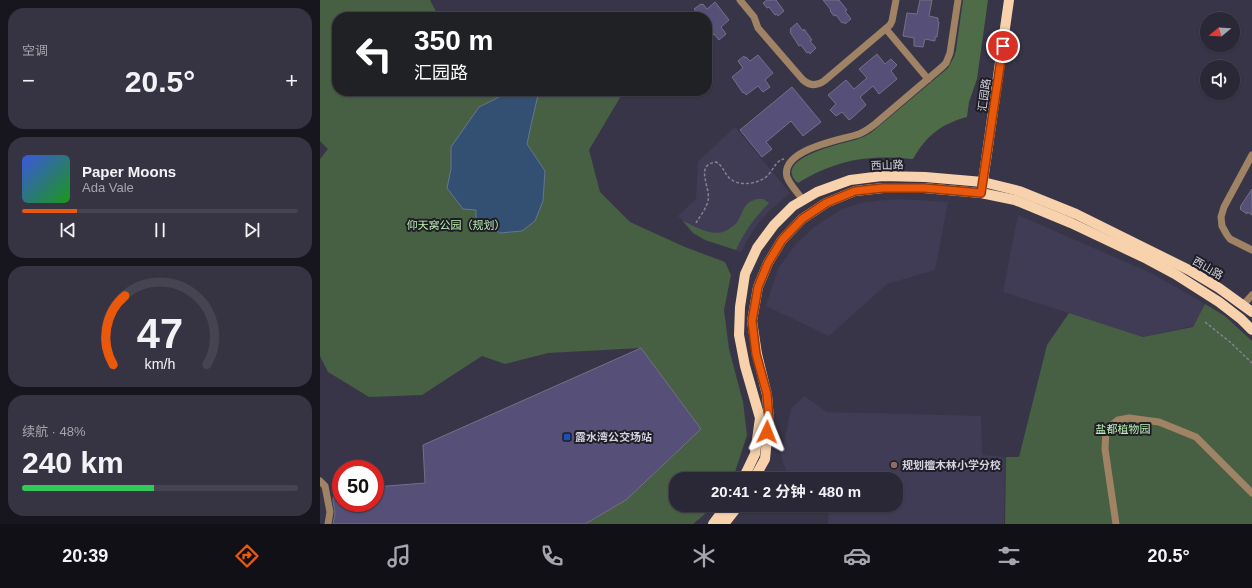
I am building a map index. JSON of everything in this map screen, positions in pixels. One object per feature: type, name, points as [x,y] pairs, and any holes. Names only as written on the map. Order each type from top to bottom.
[{"type":"main road","name":"汇园路","points":[[981,193],[1009,0]]},
{"type":"main road","name":"西山路","points":[[747,472],[756,454],[760,418],[745,366],[739,335],[740,308],[745,274],[757,248],[774,225],[793,206],[817,192],[850,180],[882,176],[926,177],[983,182],[1019,191],[1076,214],[1189,270],[1252,312]]},
{"type":"main road","name":"西山路","points":[[758,472],[765,459],[769,419],[767,394],[756,354],[752,321],[758,287],[768,263],[782,240],[802,219],[826,203],[855,191],[883,188],[924,188],[981,193],[1015,200],[1070,223],[1147,259],[1175,274],[1207,294],[1241,319],[1252,330]]},
{"type":"main road","points":[[713,524],[722,512]]},
{"type":"main road","points":[[724,524],[733,512]]},
{"type":"street","points":[[740,0],[754,16],[758,28],[800,78],[806,83],[812,85],[824,82],[886,28],[892,21],[896,0]]},
{"type":"street","points":[[803,200],[787,176],[787,170],[792,160],[816,147],[841,138],[860,134],[865,131],[942,67],[950,53],[958,0]]},
{"type":"street","points":[[886,28],[928,79]]},
{"type":"street","points":[[1252,155],[1224,207],[1221,217],[1222,226],[1227,236],[1252,250]]},
{"type":"street","points":[[1243,305],[1252,295]]},
{"type":"street","points":[[1116,524],[1105,449],[1106,429],[1118,420],[1130,418],[1159,422],[1196,437],[1252,493]]},
{"type":"street","points":[[320,481],[325,486],[330,512],[328,524]]},
{"type":"path","points":[[696,223],[708,200],[704,172],[709,163],[716,162],[720,164],[726,175],[732,181],[750,183],[765,178],[774,165],[782,159],[786,158],[792,160]]},
{"type":"path","points":[[1205,322],[1230,342],[1252,363]]},
{"type":"shaded area","points":[[735,127],[790,193],[768,212],[758,224],[741,252],[705,240],[693,233],[678,216],[696,199],[698,162]]},
{"type":"shaded area","points":[[897,199],[948,202],[935,270],[887,284],[829,336],[766,306],[778,269],[795,245],[814,227],[842,209],[865,202]]},
{"type":"shaded area","points":[[1018,215],[1151,273],[1205,304],[1193,326],[1144,337],[1003,292]]},
{"type":"shaded area","name":"规划檀木林小学分校","points":[[804,396],[827,412],[981,416],[982,455],[1005,457],[1004,524],[828,524],[829,512],[903,512],[903,472],[787,472],[781,457],[791,409]]},
{"type":"green space","name":"仰天窝公园（规划）","points":[[320,0],[430,0],[436,12],[332,12],[332,96],[621,96],[589,150],[600,192],[630,222],[685,247],[725,262],[731,275],[724,310],[729,349],[743,402],[747,435],[735,472],[669,472],[669,512],[707,512],[706,513],[693,524],[585,524],[626,500],[701,429],[641,348],[548,353],[505,364],[482,356],[422,395],[369,397],[328,372],[320,356],[320,159],[328,149],[320,141]]},
{"type":"green space","points":[[963,0],[988,0],[977,79],[969,102],[967,117],[942,127],[929,137],[913,159],[883,158],[853,160],[815,173],[798,183],[792,174],[794,166],[801,159],[826,148],[858,139],[870,133],[948,68],[956,50]]},
{"type":"green space","points":[[757,199],[763,199],[769,203],[750,225],[736,250],[705,240],[693,233],[683,221],[706,231],[717,233],[723,232],[737,222],[746,205]]},
{"type":"green space","name":"盐都植物园","points":[[1205,304],[1225,316],[1252,341],[1252,524],[1005,524],[1006,457],[1019,457],[1047,345],[1069,313],[1143,337],[1193,327]]},
{"type":"water","points":[[501,96],[538,96],[527,144],[545,171],[543,201],[535,221],[522,231],[500,233],[489,226],[476,224],[476,210],[463,209],[447,188],[451,169],[451,147],[479,107]]},
{"type":"building","points":[[767,0],[776,0],[784,11],[778,16],[777,14],[775,15],[769,7],[767,8],[763,3]]},
{"type":"building","points":[[823,0],[839,0],[847,10],[845,11],[851,19],[845,24],[844,22],[842,23],[836,15],[834,16]]},
{"type":"building","points":[[920,0],[932,0],[929,16],[938,18],[939,22],[935,41],[925,39],[923,47],[914,46],[914,38],[903,36],[907,13],[917,14]]},
{"type":"building","points":[[715,2],[729,20],[721,27],[726,34],[719,40],[714,34],[712,36],[712,12],[697,12],[694,9],[703,4],[707,9]]},
{"type":"building","points":[[797,23],[803,31],[804,29],[812,40],[810,41],[816,48],[810,54],[809,52],[807,53],[801,45],[799,46],[790,32],[790,29]]},
{"type":"building","points":[[877,54],[885,64],[891,59],[897,65],[891,71],[897,79],[879,94],[873,86],[860,97],[866,105],[849,120],[842,112],[836,116],[830,110],[836,104],[828,95],[846,80],[854,89],[867,78],[859,69]]},
{"type":"building","points":[[758,55],[773,73],[765,80],[770,87],[763,92],[758,86],[746,95],[732,77],[743,68],[738,61],[744,56],[750,61]]},
{"type":"building","points":[[792,87],[821,122],[803,136],[791,121],[766,142],[772,149],[762,157],[740,130]]},
{"type":"building","points":[[1252,189],[1252,215],[1247,212],[1247,214],[1240,209],[1240,207]]},
{"type":"building","name":"露水湾公交场站","points":[[641,348],[701,429],[626,500],[585,524],[333,524],[335,512],[384,512],[384,486],[425,483],[423,445]]},
{"type":"place","name":"露水湾公交场站","points":[[567,437]]},
{"type":"place","name":"规划檀木林小学分校","points":[[894,465]]},
{"type":"route","points":[[767,432],[769,419],[767,394],[756,354],[752,321],[758,287],[768,263],[782,240],[802,219],[826,203],[855,191],[883,188],[924,188],[981,193],[1003,46]]}]
